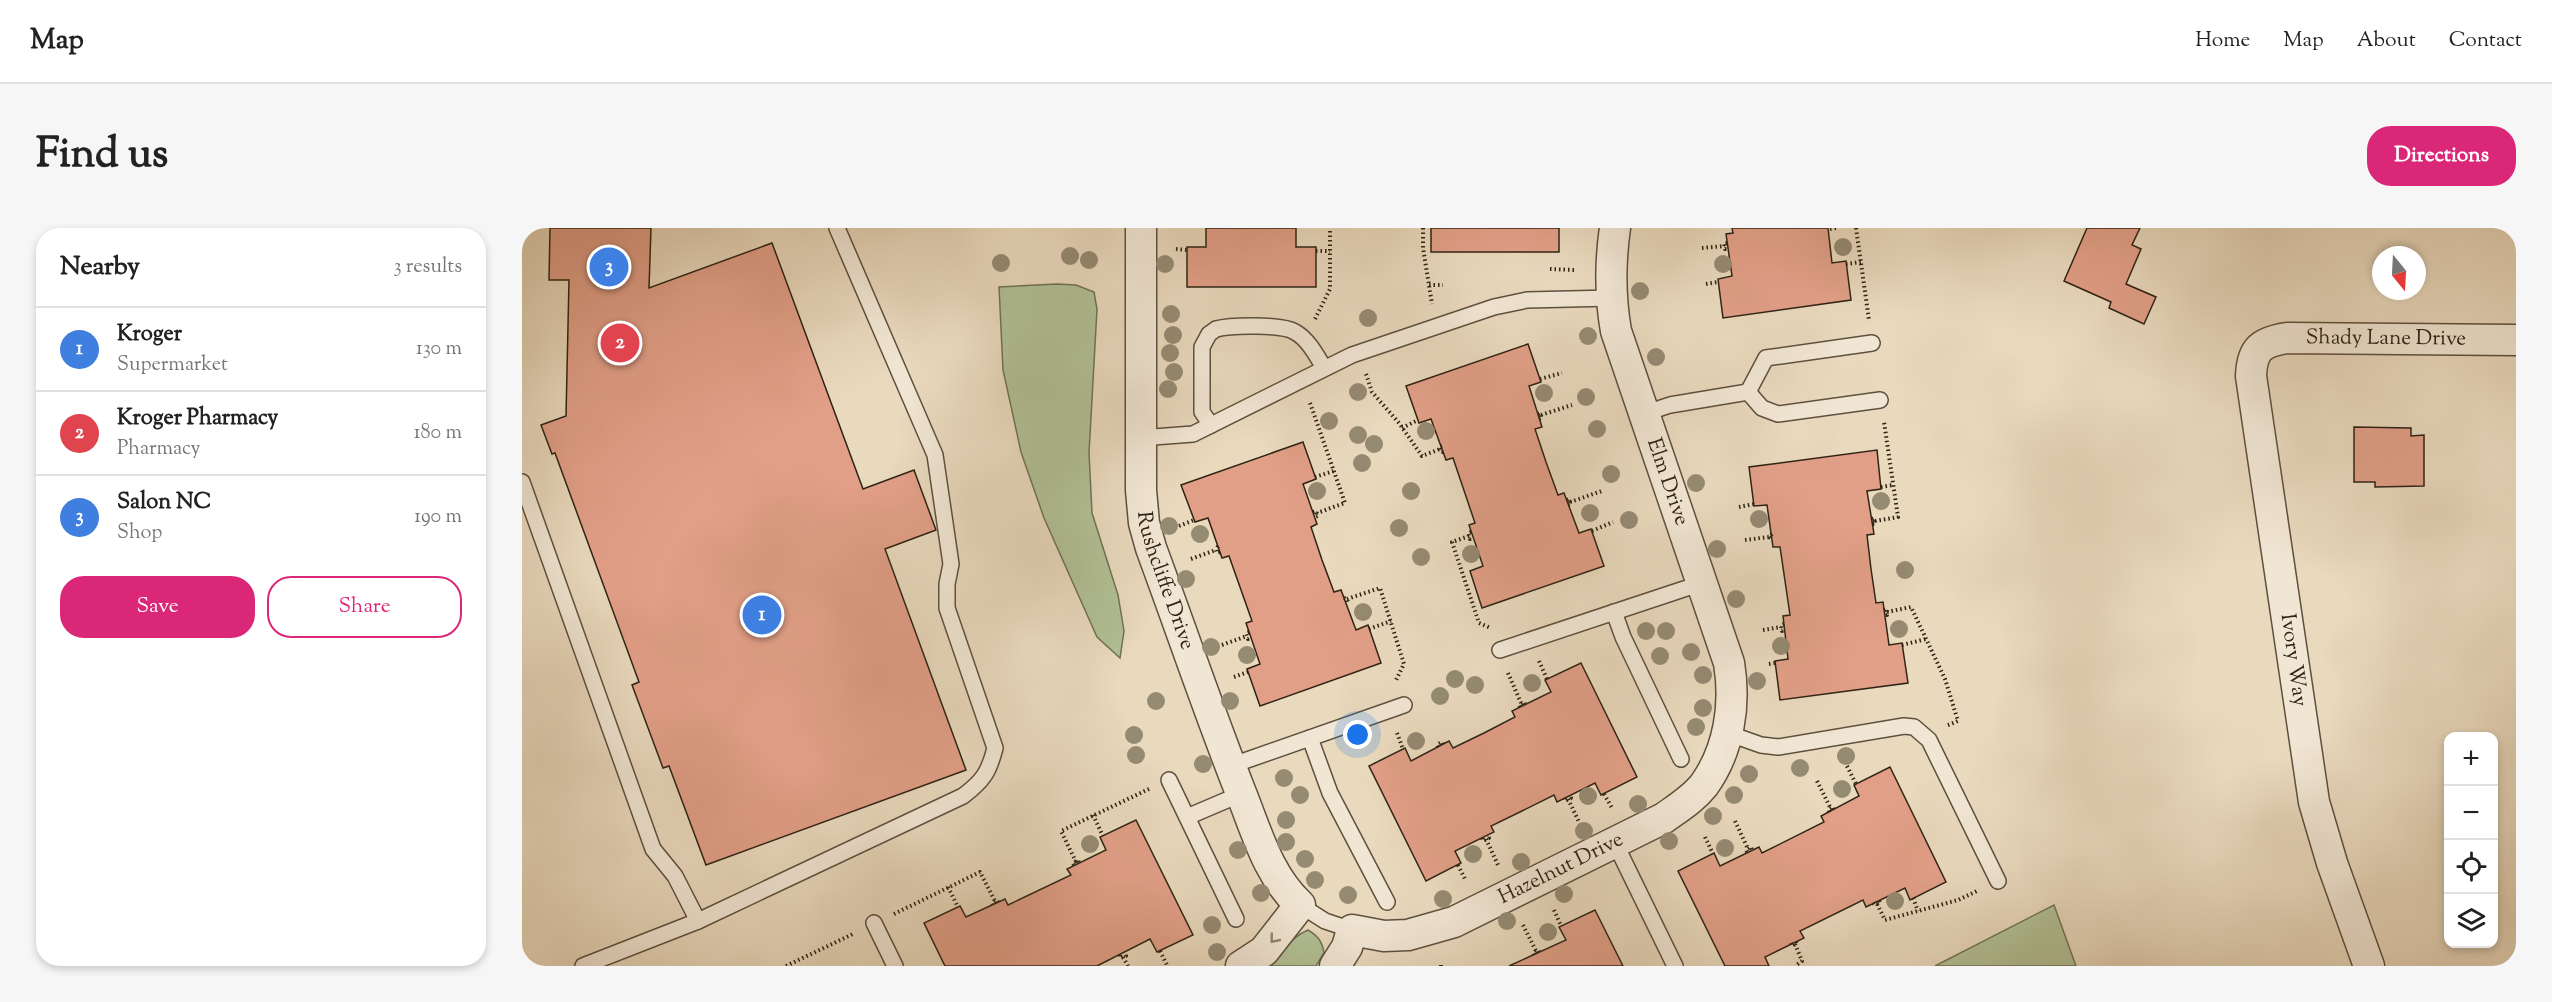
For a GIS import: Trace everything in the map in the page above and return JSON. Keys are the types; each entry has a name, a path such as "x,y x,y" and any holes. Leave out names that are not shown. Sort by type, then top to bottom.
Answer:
{"street":[{"name":"Rushcliffe Drive","path":"1141,228 1140,438 1143,512 1151,548 1230,766 1270,865 1286,892 1300,905"},
{"name":"Elm Drive","path":"1615,228 1612,251 1612,298 1619,341 1729,663 1731,714 1727,733"},
{"name":"Shady Lane Drive","path":"2259,348 2271,340 2287,338 2516,340"},
{"name":"Ivory Way","path":"2259,348 2252,360 2251,376 2314,802 2332,863 2369,966"},
{"name":"Hazelnut Drive","path":"1352,930 1384,936 1429,931 1455,922 1664,818 1687,802 1703,786 1715,766 1727,733"},
{"path":"1240,966 1264,951 1300,905"},
{"path":"1335,966 1347,947 1352,930"}],"lane":[{"path":"583,966 698,921 963,796 980,783 991,765 995,748 946,608 951,564 935,455 837,228"},
{"path":"1140,438 1182,436 1211,425 1352,355 1512,302 1612,298"},
{"path":"1211,425 1202,412 1202,347 1209,334 1216,329 1224,327 1281,328 1295,331 1312,348 1324,368"},
{"path":"1748,392 1766,358 1872,343"},
{"path":"1643,414 1670,405 1748,392"},
{"path":"1748,392 1762,408 1778,414 1882,406"},
{"path":"522,482 653,849 675,876 698,921"},
{"path":"1500,650 1702,583"},
{"path":"1614,612 1623,637 1681,759"},
{"path":"1230,766 1404,705"},
{"path":"1727,733 1761,745 1778,747 1904,726 1914,727 1929,740 1998,881"},
{"path":"1310,738 1330,793 1386,902"},
{"path":"1162,783 1187,817 1236,919"},
{"path":"1187,817 1241,794"},
{"path":"1615,843 1675,966"},
{"path":"1300,905 1325,921 1352,930"},
{"path":"867,927 895,966"}],"path":[{"path":"1315,319 1330,289 1330,228"},
{"path":"1423,228 1423,248 1433,313"},
{"path":"1829,230 1836,228"},
{"path":"1856,228 1870,327"},
{"path":"1702,248 1726,246"},
{"path":"1176,249 1187,250"},
{"path":"1316,251 1330,251"},
{"path":"1846,264 1861,262"},
{"path":"1550,269 1574,270"},
{"path":"1706,284 1718,282"},
{"path":"1428,285 1443,285"},
{"path":"1363,366 1372,392 1422,456 1442,449"},
{"path":"1540,379 1562,373"},
{"path":"1310,403 1346,503 1315,514"},
{"path":"1539,416 1572,405"},
{"path":"1873,521 1898,517 1882,406"},
{"path":"1402,428 1418,420"},
{"path":"1315,477 1334,471"},
{"path":"1881,487 1893,485"},
{"path":"1568,502 1602,491"},
{"path":"1739,507 1754,504"},
{"path":"1179,526 1194,520"},
{"path":"1592,531 1613,522"},
{"path":"1471,536 1452,542 1479,623 1497,631"},
{"path":"1745,540 1771,537"},
{"path":"1191,559 1218,549"},
{"path":"1463,575 1470,573"},
{"path":"1345,600 1380,588 1404,664 1391,688"},
{"path":"1885,612 1911,607 1945,679 1958,721 1940,728"},
{"path":"1369,629 1391,621"},
{"path":"1763,630 1783,627"},
{"path":"1222,645 1249,635"},
{"path":"1902,645 1926,639"},
{"path":"1537,656 1547,679"},
{"path":"1769,664 1775,663"},
{"path":"1505,666 1522,705"},
{"path":"1234,677 1248,672"},
{"path":"1394,727 1403,749"},
{"path":"1438,747 1437,745 1442,742 1443,744"},
{"path":"1847,766 1856,784"},
{"path":"1817,781 1831,810"},
{"path":"1076,863 1062,831 1162,783"},
{"path":"1604,794 1612,808"},
{"path":"1567,798 1580,824"},
{"path":"1093,816 1103,836"},
{"path":"1735,821 1749,850"},
{"path":"1705,837 1713,854"},
{"path":"1485,838 1498,865"},
{"path":"1458,865 1466,880"},
{"path":"890,915 980,872 995,903"},
{"path":"948,887 958,907"},
{"path":"1876,902 1885,920 1958,900 1984,888"},
{"path":"1913,898 1918,910"},
{"path":"1554,910 1562,926"},
{"path":"1523,925 1536,953"},
{"path":"786,966 867,927"},
{"path":"1794,943 1802,961 1795,966"},
{"path":"1160,951 1167,965"},
{"path":"1123,955 1128,966"},
{"path":"799,960 802,966"}],"green space":[{"path":"1076,285 1094,292 1097,309 1089,453 1092,513 1118,595 1124,631 1120,658 1097,637 1044,518 1021,452 1003,370 999,287"},
{"path":"2054,905 2076,966 1935,966"},
{"path":"1308,930 1319,939 1324,953 1316,966 1266,966 1296,937"}],"building":[{"path":"550,228 651,228 649,288 772,243 863,489 914,470 936,530 885,549 966,770 706,865 669,766 663,768 632,685 639,682 555,453 552,454 541,425 566,416 569,280 549,280"},
{"path":"1206,228 1296,228 1296,247 1316,247 1316,287 1187,287 1187,247 1206,247"},
{"path":"1431,228 1559,228 1559,252 1431,252"},
{"path":"1732,228 1828,228 1832,263 1846,261 1851,300 1723,318 1718,279 1732,276 1726,234 1733,233"},
{"path":"2087,228 2140,228 2132,245 2141,249 2126,284 2156,297 2144,324 2109,308 2111,302 2064,281"},
{"path":"1528,344 1541,382 1529,386 1542,427 1535,429 1546,462 1558,495 1564,493 1579,533 1591,529 1604,566 1482,608 1470,571 1483,566 1469,525 1475,523 1453,458 1446,460 1431,419 1419,423 1406,386"},
{"path":"2354,427 2411,428 2411,436 2424,435 2424,486 2375,487 2375,482 2354,482"},
{"path":"1303,442 1316,479 1303,484 1317,524 1311,527 1322,560 1334,592 1341,590 1356,630 1368,625 1381,663 1260,706 1247,669 1260,664 1246,623 1252,621 1229,556 1222,558 1208,518 1195,522 1181,485"},
{"path":"1877,450 1881,489 1867,491 1874,534 1867,535 1871,569 1876,603 1883,602 1889,645 1902,643 1908,683 1780,700 1775,661 1788,659 1783,616 1790,615 1780,547 1773,547 1767,505 1754,506 1749,467"},
{"path":"1581,663 1637,777 1601,795 1595,783 1557,802 1554,795 1491,826 1494,832 1455,851 1461,863 1426,881 1369,766 1405,748 1411,761 1449,741 1453,748 1484,733 1515,717 1512,711 1551,692 1545,680"},
{"path":"1890,767 1946,882 1910,900 1905,888 1866,907 1863,900 1800,931 1804,938 1765,957 1769,966 1725,966 1678,871 1714,853 1720,866 1759,847 1762,853 1824,822 1821,816 1859,796 1854,785"},
{"path":"1136,820 1193,935 1157,952 1150,939 1097,966 945,966 924,923 960,906 966,917 1005,899 1008,905 1071,875 1067,869 1106,850 1100,837"},
{"path":"1595,910 1623,966 1509,966 1566,940 1559,927"}],"place":[{"name":"Salon NC","path":"609,267"},
{"name":"Kroger Pharmacy","path":"620,343"},
{"name":"Kroger","path":"762,615"}]}
